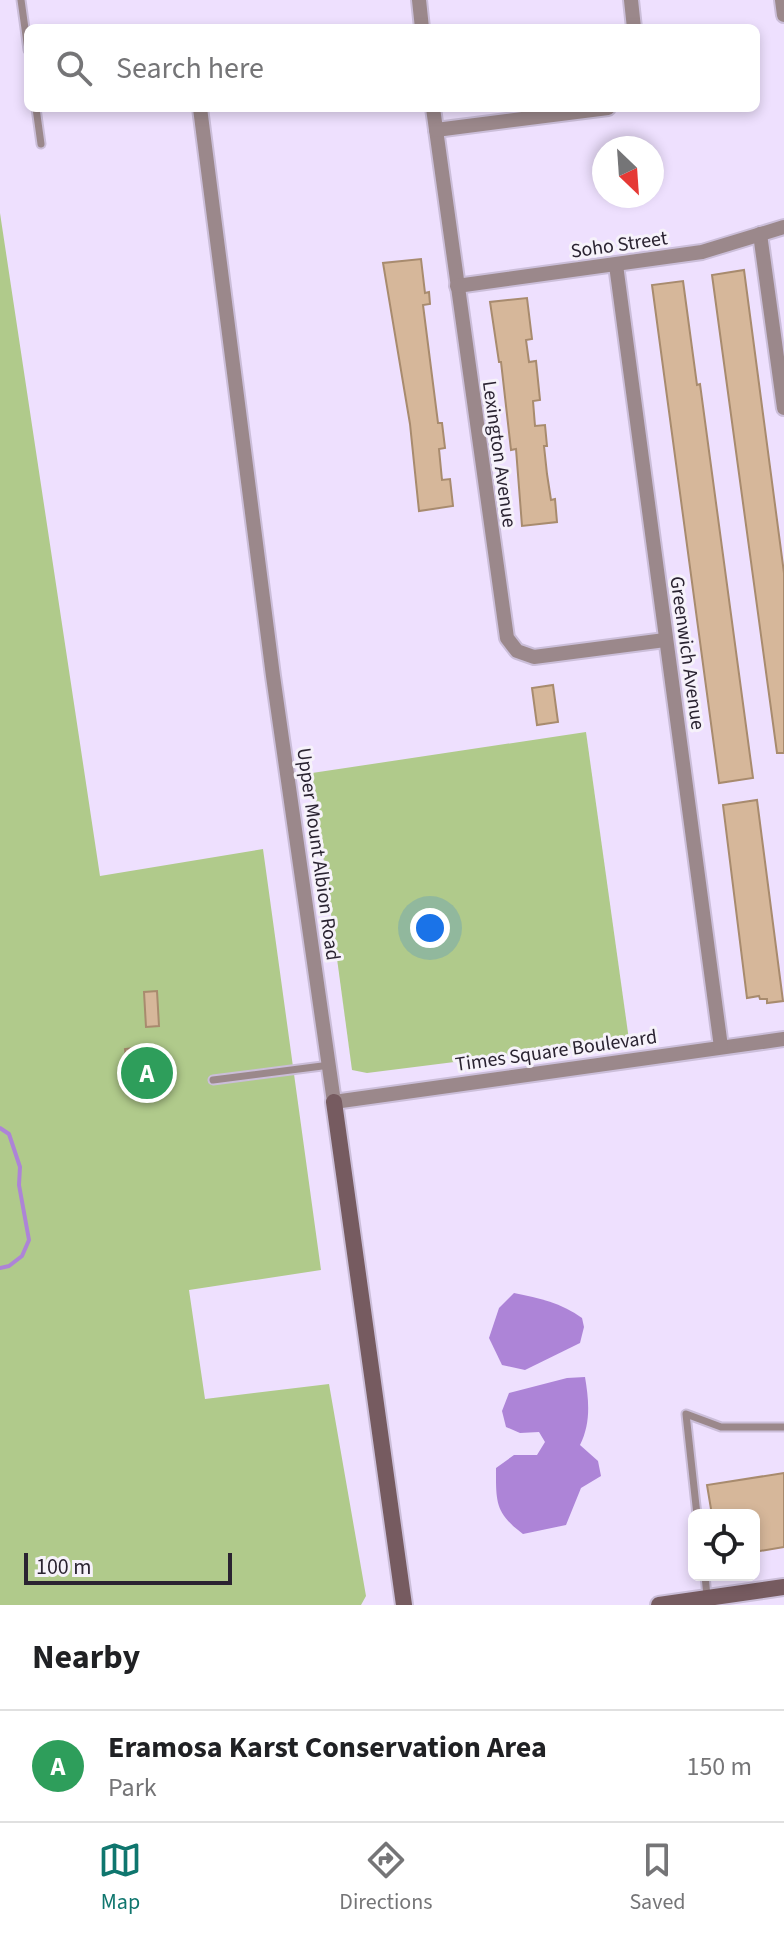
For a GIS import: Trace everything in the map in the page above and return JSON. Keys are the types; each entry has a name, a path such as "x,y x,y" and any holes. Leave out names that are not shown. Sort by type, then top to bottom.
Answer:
{"street":[{"path":"419,0 422,24"},
{"path":"631,0 634,24"},
{"path":"782,0 784,12"},
{"name":"Upper Mount Albion Road","path":"201,112 273,676 404,1605"},
{"name":"Lexington Avenue","path":"434,112 504,624 511,646 524,656 534,657 665,640"},
{"path":"436,130 577,112"},
{"name":"Soho Street","path":"457,286 702,252 784,227"},
{"path":"760,234 784,408"},
{"name":"Greenwich Avenue","path":"616,265 721,1047"},
{"name":"Times Square Boulevard","path":"334,1102 784,1039"},
{"path":"659,1605 784,1587"}],"lane":[{"path":"21,0 24,24"},
{"path":"37,112 41,144"},
{"path":"213,1080 330,1065"},
{"path":"696,1509 686,1414 721,1427 784,1427"},
{"path":"706,1581 707,1598"}],"green space":[{"path":"0,213 100,876 263,849 321,1270 189,1290 205,1399 329,1384 366,1596 361,1605 0,1605"},
{"path":"586,732 629,1040 367,1073 352,1070 312,773"}],"shaded area":[{"path":"514,1293 550,1302 582,1318 584,1327 580,1343 525,1370 502,1365 489,1338 499,1308"},
{"path":"585,1377 588,1412 580,1445 598,1461 601,1476 581,1488 566,1525 523,1534 507,1520 499,1506 496,1468 514,1455 537,1455 545,1442 539,1432 520,1433 506,1427 502,1411 509,1393 567,1378"}],"building":[{"path":"421,259 425,293 429,292 430,304 423,305 438,423 442,423 445,448 439,449 442,480 450,479 453,506 419,511 410,424 383,263"},
{"path":"744,270 784,573 784,753 777,753 712,275"},
{"path":"683,281 697,385 700,384 753,778 719,783 652,285"},
{"path":"527,298 532,339 526,340 529,362 536,361 540,400 533,401 535,426 545,425 547,474 551,500 555,499 557,522 522,526 516,449 511,450 501,362 490,302"},
{"path":"553,685 558,722 537,725 532,688"},
{"path":"757,800 783,1001 767,1003 767,999 760,999 759,996 747,998 723,805"},
{"path":"157,991 159,1026 146,1027 144,992"},
{"path":"155,1045 157,1061 127,1065 125,1049"},
{"path":"784,1473 784,1547 760,1551 760,1509 711,1509 707,1485"}],"waterway":[{"path":"0,1128 9,1134 20,1167 19,1185 29,1240 22,1256 9,1266 0,1268"}],"place":[{"name":"Eramosa Karst Conservation Area","path":"147,1073"}]}
